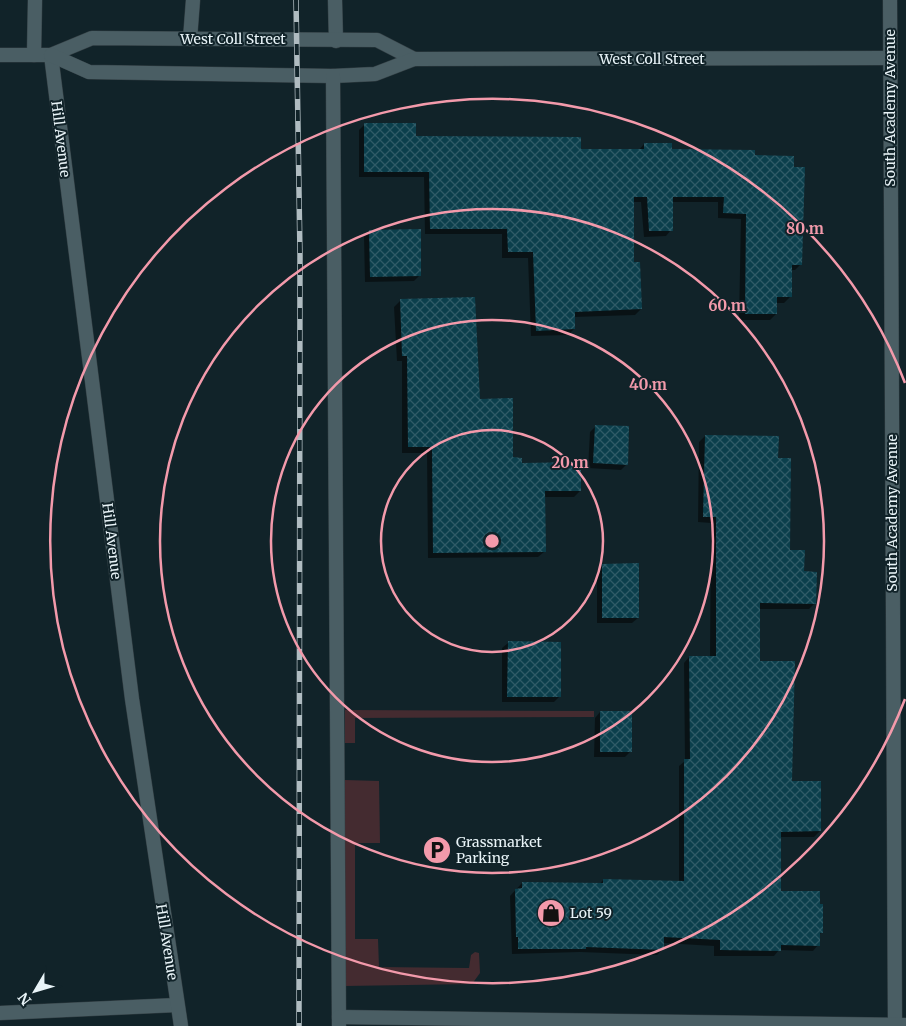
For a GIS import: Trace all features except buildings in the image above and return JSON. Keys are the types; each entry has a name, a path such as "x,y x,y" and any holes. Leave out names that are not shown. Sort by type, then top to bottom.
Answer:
{"street":[{"path":"34,55 35,0"},
{"path":"190,39 193,0"},
{"path":"335,0 336,41"},
{"name":"South Academy Avenue","path":"890,0 898,1025"},
{"name":"West Coll Street","path":"0,55 50,55 92,38 377,40 414,59"},
{"name":"West Coll Street","path":"50,55 89,72 333,76 375,74 414,59 890,58"},
{"name":"Hill Avenue","path":"50,55 132,699 181,1026"},
{"path":"333,76 339,1022 898,1025"},
{"path":"0,1013 177,1005"}],"shaded area":[{"path":"345,710 594,711 594,717 355,718 355,743 345,743"},
{"path":"345,780 379,781 380,843 355,843 355,939 378,939 379,967 469,968 471,955 475,952 479,953 480,973 472,984 345,986"}],"railway":[{"path":"296,0 300,255 299,1026"}],"place":[{"name":"Grassmarket Parking","path":"437,850"},
{"name":"Lot 59","path":"551,913"}]}
